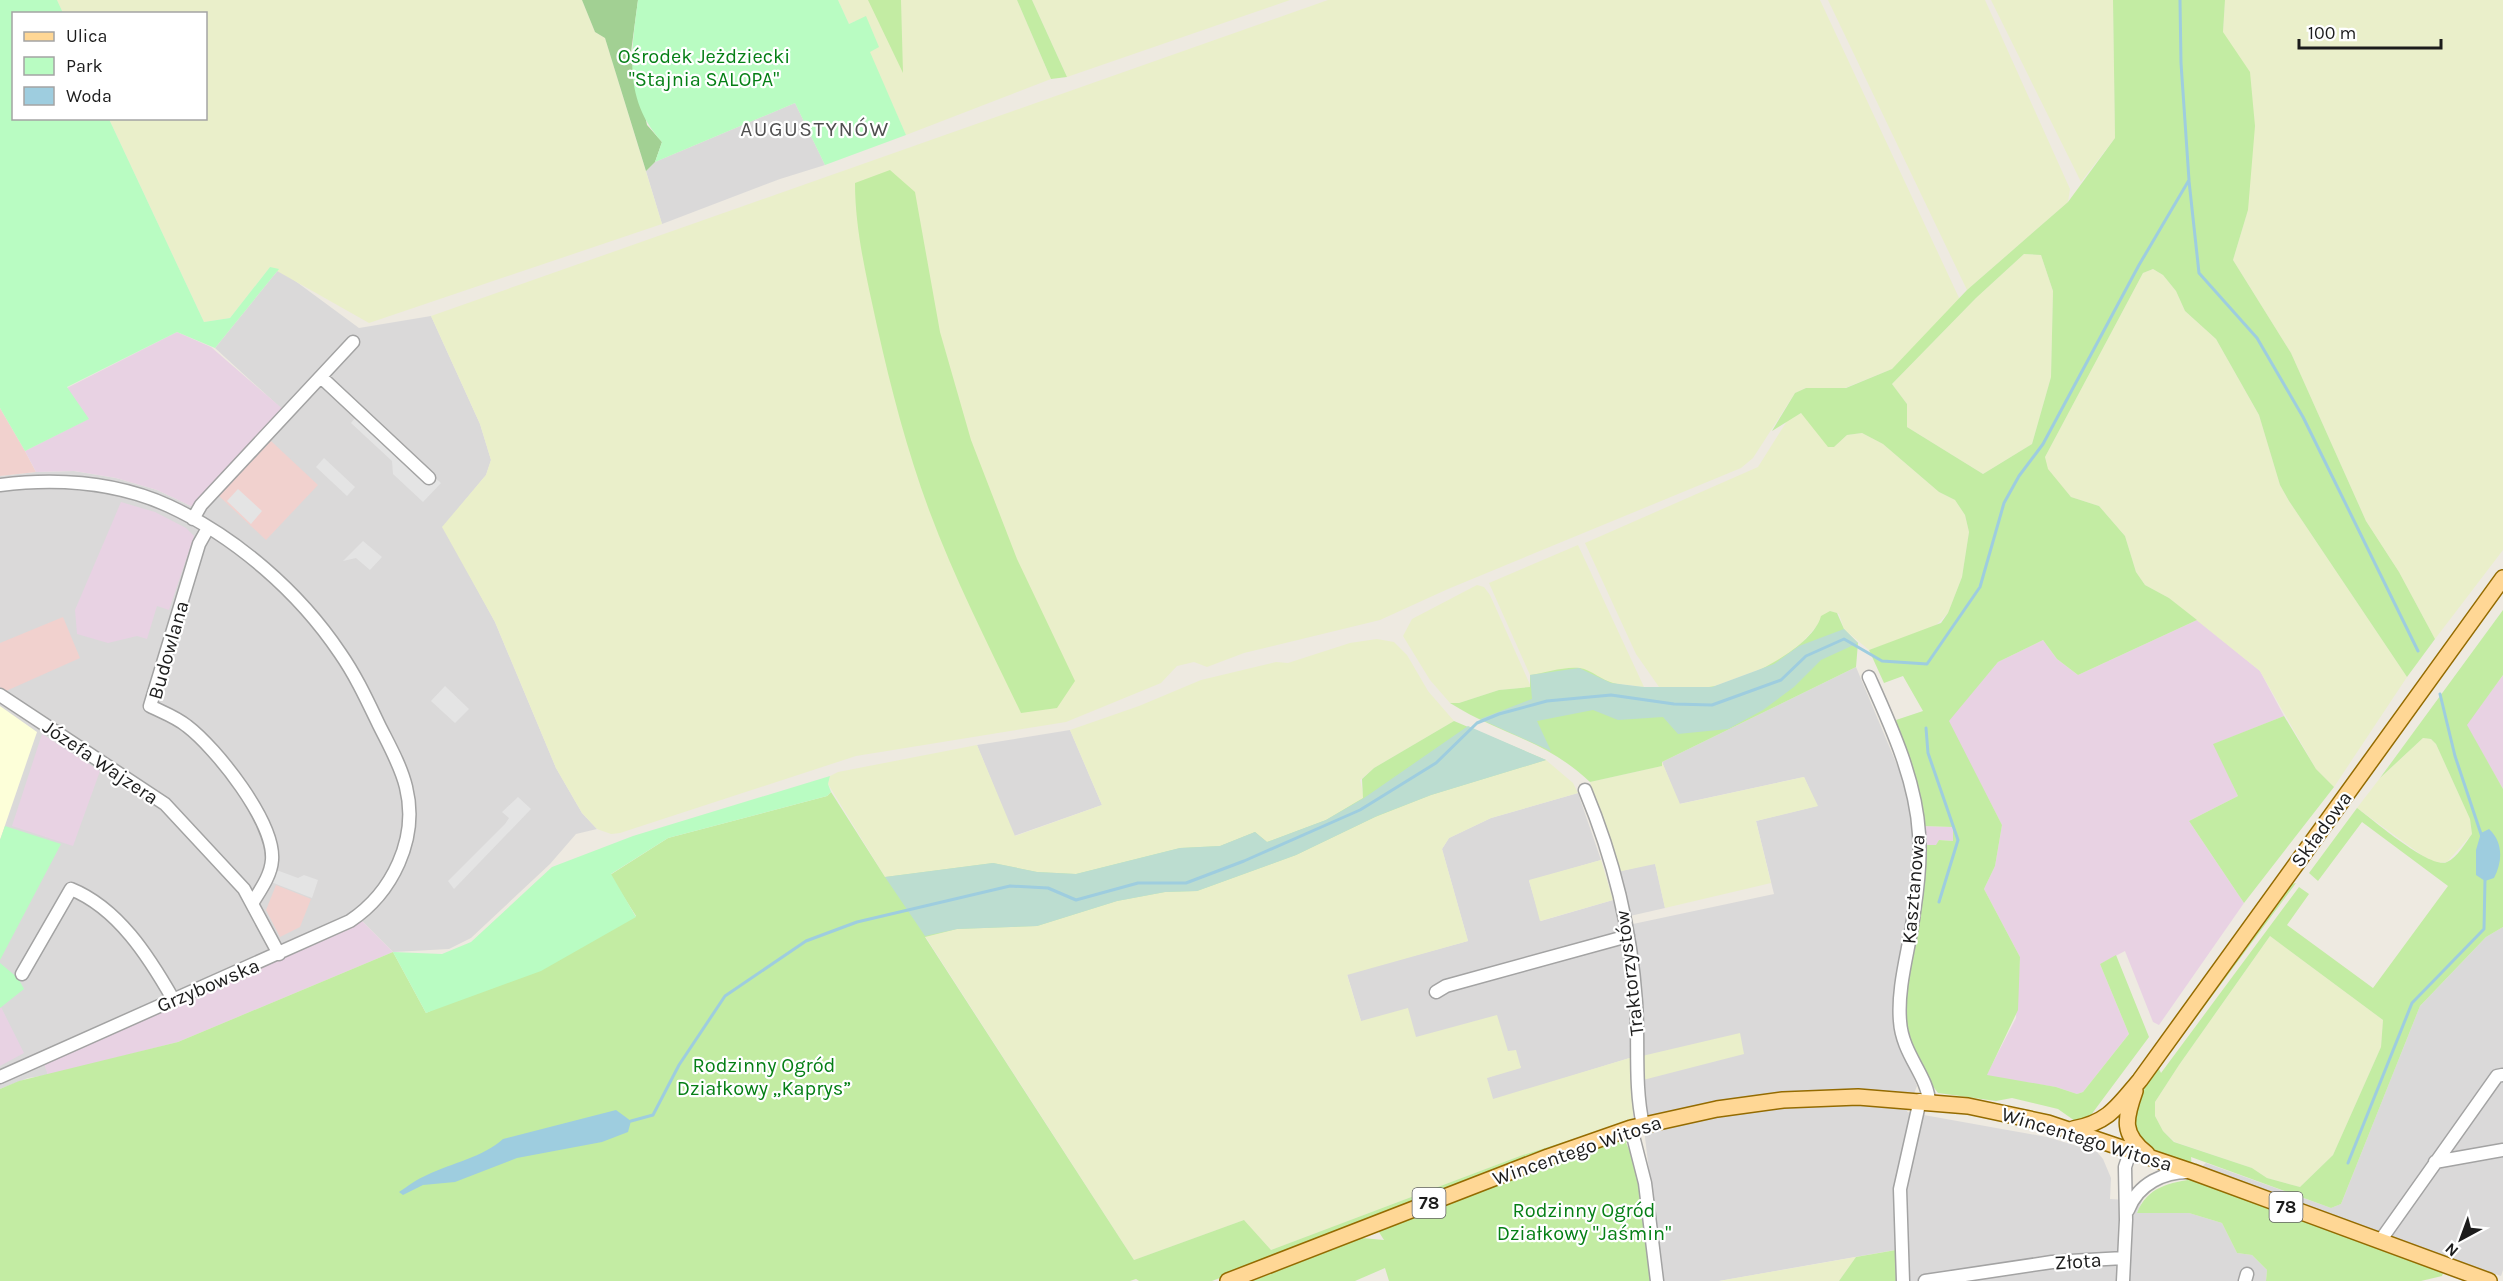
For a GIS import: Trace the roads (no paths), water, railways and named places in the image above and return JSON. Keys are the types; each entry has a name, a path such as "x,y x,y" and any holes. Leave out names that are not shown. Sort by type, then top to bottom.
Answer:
{"main road":[{"name":"Składowa","path":"2107,1142 2109,1128 2139,1080 2503,578"},
{"name":"Wincentego Witosa","path":"1228,1281 1548,1157 1637,1127 1717,1109 1783,1100 1858,1097 1925,1101 1991,1110 2070,1130 2193,1172 2489,1281"},
{"name":"Składowa","path":"2070,1130 2101,1122 2124,1107"},
{"path":"2124,1107 2130,1136 2138,1147 2155,1159"}],"street":[{"path":"193,519 201,505 353,342"},
{"path":"321,377 429,478"},
{"path":"0,485 38,481 100,485 134,493 208,528"},
{"name":"Budowlana","path":"208,528 199,544 150,706 189,727 239,781 269,840 273,859 253,902"},
{"name":"Grzybowska","path":"0,1077 338,928 360,914 378,896 397,869 408,827 407,790 392,751 355,676 327,635 288,592 252,560 208,528"},
{"name":"Kasztanowa","path":"1869,677 1896,742 1917,816 1920,841 1916,897 1900,1017 1905,1048 1925,1087 1925,1101"},
{"name":"Józefa Wajzera","path":"0,695 156,797 210,849 253,902 279,954"},
{"name":"Traktorzystów","path":"1585,790 1607,853 1628,936 1637,1005 1637,1127 1657,1281"},
{"path":"22,974 71,889 117,921 147,956 173,999"},
{"path":"1436,992 1446,986 1628,936"},
{"path":"2380,1241 2497,1076 2502,1075"},
{"path":"1902,1281 1900,1190 1925,1101"},
{"path":"2107,1142 2118,1156 2125,1175"},
{"path":"2435,1162 2503,1150"},
{"path":"2123,1281 2126,1220 2125,1175 2128,1157 2138,1153"},
{"path":"2126,1220 2135,1196 2151,1182 2158,1171 2155,1159"},
{"path":"2151,1182 2179,1173 2193,1172"},
{"name":"Złota","path":"1925,1281 2052,1262 2124,1258"}],"water":[{"path":"2489,829 2497,840 2500,858 2494,878 2485,881 2476,875 2476,850 2481,833"},
{"path":"616,1110 631,1121 628,1132 602,1142 517,1158 455,1182 423,1185 403,1195 399,1192 423,1177 486,1151 503,1139"}],"waterway":[{"path":"631,1121 653,1115 679,1065 725,996 806,941 857,922 1010,886 1048,888 1076,900 1138,883 1186,883 1244,861 1360,810 1436,763 1477,723 1499,714 1547,701 1611,695 1674,704 1712,705 1781,680 1806,656 1844,639 1882,661 1927,664 1980,587 2004,503 2019,476 2043,444 2139,265 2189,180 2181,63 2180,0"},
{"path":"2189,181 2199,273 2257,338 2303,417 2418,651"},
{"path":"2440,694 2455,756 2482,837"},
{"path":"1926,728 1928,753 1958,840 1939,902"},
{"path":"2348,1163 2412,1003 2484,929 2485,879"}],"district":[{"name":"AUGUSTYNÓW","path":"815,129"}],"park label":[{"name":"Ośrodek Jeżdziecki \"Stajnia SALOPA\"","path":"704,68"},
{"name":"Rodzinny Ogród Działkowy „Kaprys”","path":"764,1076"},
{"name":"Rodzinny Ogród Działkowy \"Jaśmin\"","path":"1584,1222"}]}
